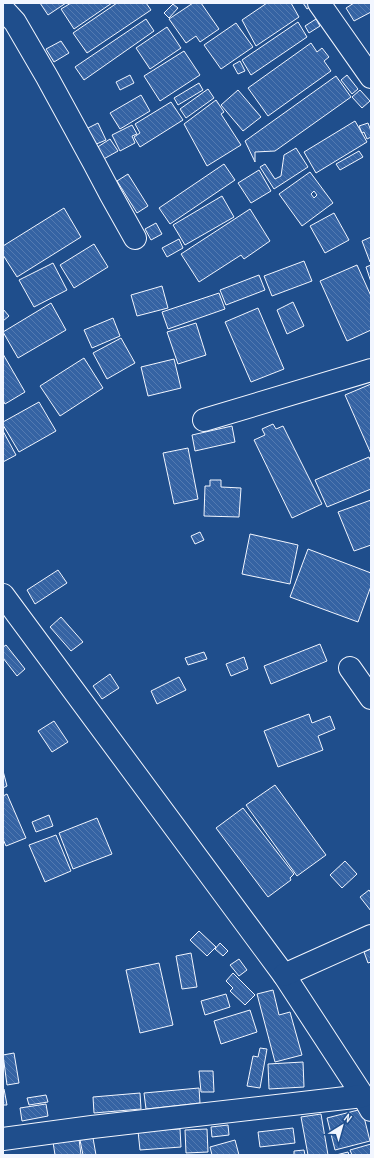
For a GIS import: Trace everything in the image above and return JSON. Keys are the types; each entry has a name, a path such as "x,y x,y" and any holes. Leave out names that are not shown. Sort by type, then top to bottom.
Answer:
{"street":[{"path":"319,3 371,77"},
{"path":"3,9 15,22 47,77 136,238"},
{"path":"204,420 371,370"},
{"path":"3,595 284,975 367,1103 92,1127 3,1139"},
{"path":"350,668 371,698"},
{"path":"284,975 371,936"}],"building":[{"path":"40,3 66,3 48,15"},
{"path":"71,3 112,3 74,29 61,9"},
{"path":"117,3 146,3 151,10 87,53 73,33"},
{"path":"193,3 201,3 219,29 200,42 196,36 186,43 169,19"},
{"path":"267,3 291,3 299,17 256,46 242,20"},
{"path":"303,3 314,3 315,4 307,9"},
{"path":"354,3 371,3 371,12 354,21 346,8"},
{"path":"173,4 178,8 169,18 164,13"},
{"path":"146,19 154,31 84,80 75,67"},
{"path":"316,19 320,26 309,33 305,26"},
{"path":"298,22 307,37 251,75 242,60"},
{"path":"236,23 253,47 221,69 204,45"},
{"path":"167,27 181,48 150,69 136,48"},
{"path":"61,41 69,53 54,62 46,49"},
{"path":"311,43 317,52 322,48 329,57 324,61 331,71 268,116 248,88"},
{"path":"184,51 200,75 160,101 144,76"},
{"path":"240,61 245,71 238,74 233,65"},
{"path":"130,75 134,83 120,90 116,82"},
{"path":"347,75 358,89 352,94 341,80"},
{"path":"336,76 351,97 275,151 255,152 255,162 245,141"},
{"path":"199,83 203,90 178,105 174,98"},
{"path":"208,89 214,98 186,118 180,109"},
{"path":"238,90 261,117 243,131 221,105"},
{"path":"360,90 370,101 362,108 352,97"},
{"path":"141,95 150,111 120,129 110,113"},
{"path":"216,100 224,112 221,114 241,145 207,166 184,124"},
{"path":"171,102 183,120 140,147 134,137 140,133 135,124"},
{"path":"355,121 367,142 316,173 304,152"},
{"path":"98,123 106,140 94,145 86,129"},
{"path":"368,123 371,131 371,137 367,139 359,126"},
{"path":"132,125 137,134 132,136 135,143 120,151 112,135"},
{"path":"110,139 118,151 100,161 93,150"},
{"path":"296,148 308,167 274,189 260,167 265,164 275,179 281,176 284,155"},
{"path":"359,151 363,157 340,170 336,164"},
{"path":"224,164 235,180 170,224 159,208"},
{"path":"259,170 271,191 251,203 238,183"},
{"path":"310,172 333,203 302,226 279,194","holes":["314,191 317,195 314,198 311,194"]},
{"path":"128,174 148,206 137,213 117,181"},
{"path":"222,196 234,217 185,245 173,225"},
{"path":"64,208 81,237 17,277 3,255 3,246"},
{"path":"250,209 270,241 244,259 241,255 199,282 181,254"},
{"path":"334,213 349,240 325,253 310,226"},
{"path":"156,223 162,234 151,240 145,229"},
{"path":"371,237 371,262 370,262 362,241"},
{"path":"179,239 183,248 167,257 162,248"},
{"path":"94,244 108,267 74,288 60,265"},
{"path":"304,261 312,281 272,296 264,276"},
{"path":"53,263 67,290 34,307 19,280"},
{"path":"357,265 371,296 371,330 347,341 320,281"},
{"path":"371,265 371,282 366,267"},
{"path":"259,275 265,290 226,305 220,290"},
{"path":"162,286 168,308 137,316 131,295"},
{"path":"219,293 225,309 168,329 162,312"},
{"path":"293,302 304,326 287,334 277,310"},
{"path":"51,303 66,330 18,358 3,332"},
{"path":"258,308 284,369 251,382 225,322"},
{"path":"3,309 9,316 3,321"},
{"path":"113,318 120,336 92,348 84,330"},
{"path":"196,323 206,355 178,364 167,332"},
{"path":"121,338 135,363 107,379 93,353"},
{"path":"3,354 25,392 5,404 3,400"},
{"path":"84,358 103,388 60,416 40,386"},
{"path":"174,359 181,388 148,396 141,367"},
{"path":"371,384 371,454 345,395"},
{"path":"39,402 56,431 19,452 3,425 3,422"},
{"path":"273,424 276,429 283,426 322,504 292,518 254,440 265,435 262,429"},
{"path":"232,426 235,442 195,451 192,435"},
{"path":"3,431 16,455 3,462"},
{"path":"188,448 198,499 174,504 163,453"},
{"path":"369,457 371,462 371,489 327,507 315,480"},
{"path":"210,480 221,480 221,487 241,488 239,517 204,516 205,486 210,486"},
{"path":"371,500 371,545 354,551 338,512"},
{"path":"200,532 204,540 195,544 191,536"},
{"path":"250,534 298,545 290,584 242,574"},
{"path":"308,549 371,573 371,586 358,622 290,597"},
{"path":"58,570 67,583 35,604 27,590"},
{"path":"61,617 83,642 71,651 50,627"},
{"path":"320,644 327,661 271,684 264,666"},
{"path":"6,645 25,669 17,676 3,658 3,647"},
{"path":"204,652 207,659 188,665 185,658"},
{"path":"244,657 248,669 231,676 226,664"},
{"path":"110,674 119,688 102,699 93,686"},
{"path":"179,677 186,690 157,704 151,691"},
{"path":"309,714 312,723 330,716 335,729 318,736 323,750 278,767 264,731"},
{"path":"54,721 68,742 52,752 38,731"},
{"path":"3,771 7,786 3,788"},
{"path":"275,785 326,855 297,876 246,805"},
{"path":"7,794 26,838 6,846 3,839 3,796"},
{"path":"243,808 294,874 290,878 291,880 268,897 216,828"},
{"path":"49,815 53,826 36,832 32,822"},
{"path":"97,818 112,854 73,869 59,833"},
{"path":"56,835 71,871 45,882 29,845"},
{"path":"345,861 357,874 342,888 330,875"},
{"path":"369,890 371,893 371,911 360,897"},
{"path":"199,931 216,947 207,956 190,940"},
{"path":"220,943 228,951 223,956 215,949"},
{"path":"371,949 371,962 368,963 364,952"},
{"path":"191,953 197,987 182,989 176,956"},
{"path":"239,959 247,970 239,976 230,965"},
{"path":"159,963 173,1025 140,1033 126,970"},
{"path":"233,973 255,995 245,1005 230,991 233,988 226,981"},
{"path":"273,990 279,1015 290,1012 302,1055 275,1062 257,994"},
{"path":"226,994 230,1007 205,1015 201,1001"},
{"path":"250,1010 257,1032 221,1044 214,1021"},
{"path":"260,1048 267,1049 260,1088 247,1086 253,1056 258,1057"},
{"path":"14,1053 19,1083 7,1085 3,1055"},
{"path":"303,1062 304,1087 269,1089 268,1064"},
{"path":"199,1071 213,1071 214,1092 201,1092"},
{"path":"199,1088 200,1103 146,1109 144,1093"},
{"path":"4,1089 7,1105 3,1105"},
{"path":"140,1093 141,1109 94,1113 93,1097"},
{"path":"46,1095 48,1102 29,1105 27,1098"},
{"path":"46,1104 48,1116 22,1121 20,1108"},
{"path":"362,1109 370,1141 335,1150 327,1118"},
{"path":"321,1114 328,1155 308,1155 301,1117"},
{"path":"228,1125 229,1135 212,1137 211,1127"},
{"path":"293,1128 295,1143 260,1147 258,1132"},
{"path":"180,1129 181,1147 140,1150 138,1131"},
{"path":"207,1129 208,1152 186,1153 185,1130"},
{"path":"93,1138 96,1155 83,1155 80,1140"},
{"path":"79,1139 81,1155 55,1155 53,1142"},
{"path":"235,1140 239,1155 212,1155 210,1147"},
{"path":"371,1144 371,1155 352,1155 350,1150"},
{"path":"304,1150 305,1155 294,1155 294,1151"},
{"path":"348,1152 349,1155 336,1155"}]}
